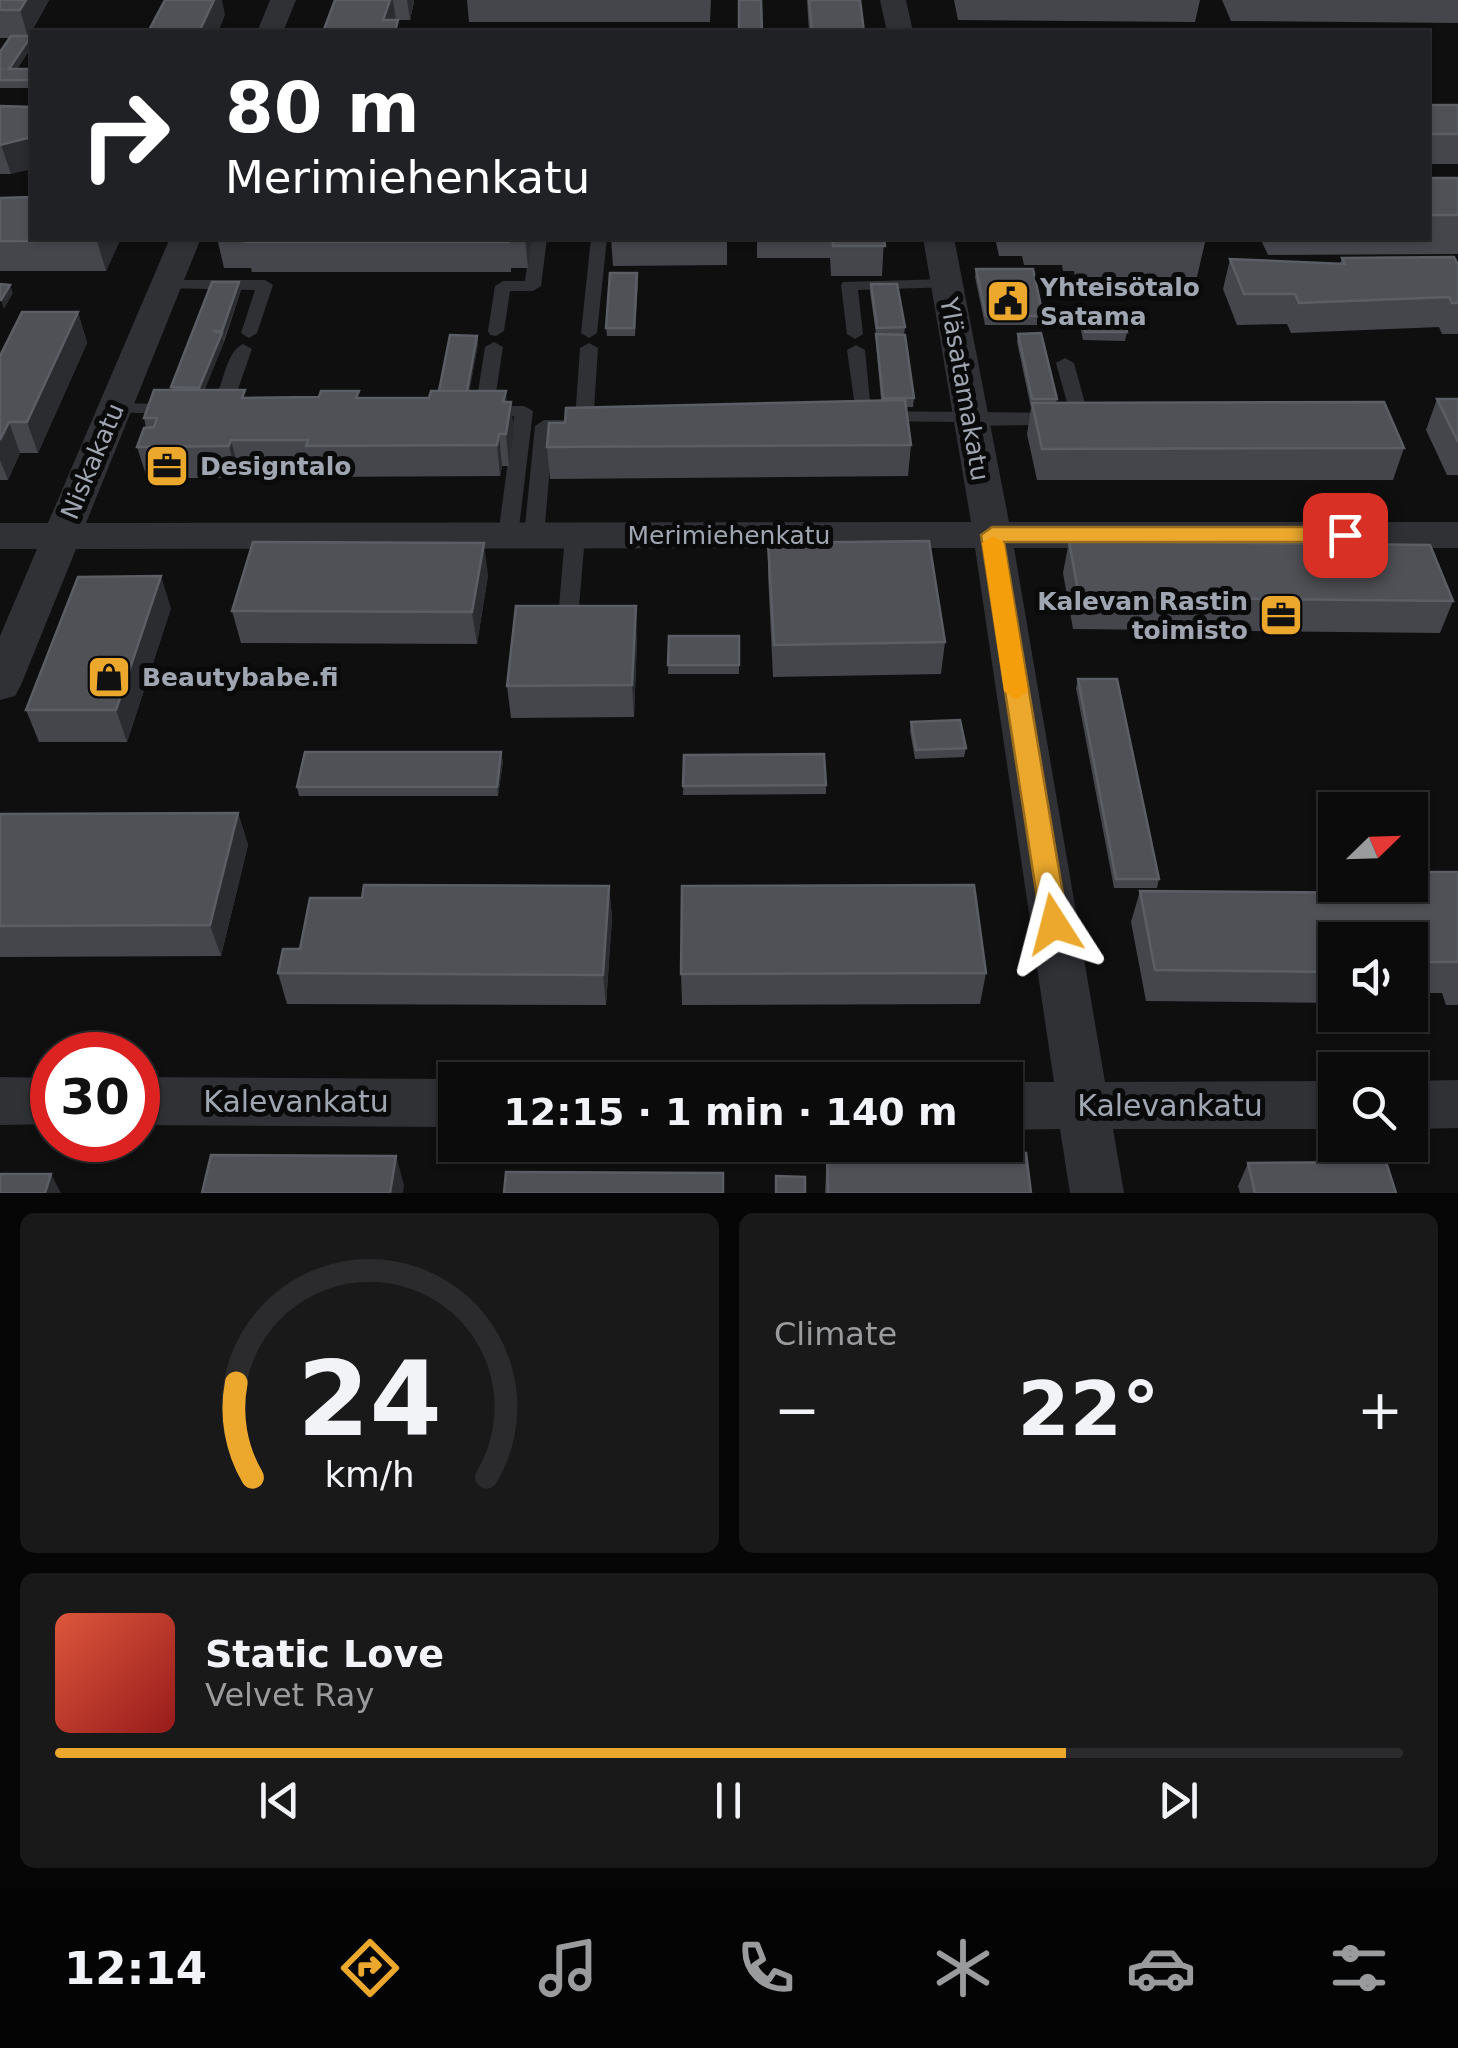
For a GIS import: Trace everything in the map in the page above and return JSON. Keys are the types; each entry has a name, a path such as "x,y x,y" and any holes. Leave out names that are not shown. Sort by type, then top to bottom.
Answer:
{"street":[{"path":"271,30 284,0"},
{"path":"893,0 900,30"},
{"name":"Niskakatu","path":"0,685 184,240"},
{"name":"Yläsatamakatu","path":"938,240 992,535 1097,1193"},
{"name":"Merimiehenkatu","path":"0,536 1458,535"},
{"path":"0,1101 30,1101"},
{"name":"Kalevankatu","path":"160,1102 438,1103"},
{"path":"1428,1105 1458,1104"},
{"name":"Kalevankatu","path":"1023,1106 1318,1105"}],"lane":[{"path":"521,536 524,411 484,411 503,286 532,286 539,240"},
{"path":"521,536 544,426 584,425 599,240"},
{"path":"166,284 265,285 222,409 202,409"},
{"path":"946,284 849,285 863,417 1080,418 1065,363"},
{"path":"114,408 182,409"},
{"path":"569,607 575,536"}],"building":[{"path":"0,0 26,0 20,10 0,10"},
{"path":"165,0 214,0 200,30 149,30"},
{"path":"335,0 390,0 383,20 398,20 396,30 324,30"},
{"path":"739,0 761,0 762,30 739,30"},
{"path":"809,0 860,0 864,30 812,30"},
{"path":"11,36 30,36 9,69 30,69 30,80 0,80 0,52"},
{"path":"1430,105 1458,105 1458,134 1430,134"},
{"path":"0,106 30,107 28,138 0,145"},
{"path":"1430,178 1458,178 1458,215 1430,215"},
{"path":"30,197 30,240 98,240 0,241 0,198"},
{"path":"246,240 508,240 508,242"},
{"path":"832,240 884,240 885,246 833,246"},
{"path":"1454,257 1458,265 1458,303 1452,303 1449,297 1299,303 1295,294 1244,294 1230,259 1345,264 1342,258"},
{"name":"Yhteisötalo Satama","path":"976,269 1033,269 1043,316 986,316"},
{"path":"610,273 637,273 634,328 606,328"},
{"path":"212,282 239,282 222,331 213,331 222,333 199,388 171,387"},
{"path":"0,284 10,285 1,300 0,300"},
{"path":"871,284 897,284 905,327 877,328"},
{"path":"22,312 78,312 27,422 9,422 0,440 0,356"},
{"path":"1081,314 1122,314 1127,332 1085,332"},
{"path":"1041,333 1057,399 1032,399 1018,334"},
{"path":"876,334 905,335 914,398 883,398"},
{"path":"450,335 477,336 467,391 439,391"},
{"path":"154,390 245,390 242,398 319,397 321,391 359,391 356,398 429,398 431,391 506,391 503,402 511,402 506,434 499,434 497,445 306,446 308,440 231,440 229,446 137,447 144,428 154,427 157,418 144,418"},
{"path":"1437,399 1458,399 1458,442"},
{"path":"905,400 911,445 547,447 549,423 565,423 566,408"},
{"path":"1384,402 1404,448 1042,449 1032,403"},
{"path":"929,541 945,642 774,645 768,543"},
{"path":"1069,541 1430,545 1453,601 1079,597"},
{"path":"253,542 484,543 472,612 232,611"},
{"path":"161,576 116,710 26,710 78,577"},
{"path":"516,606 636,606 632,685 507,686"},
{"path":"669,636 739,636 739,665 668,665"},
{"path":"1078,679 1117,679 1159,879 1116,879"},
{"path":"960,720 966,748 916,750 911,722"},
{"path":"305,752 501,752 497,787 297,787"},
{"path":"824,754 826,785 683,786 684,755"},
{"path":"238,813 210,925 0,926 0,814"},
{"path":"1428,872 1458,872 1458,962 1428,962 1428,922 1318,922 1318,972 1155,970 1140,891 1318,892 1318,902 1428,902"},
{"path":"364,885 609,886 603,975 278,973 283,949 300,949 310,898 362,898"},
{"path":"974,885 986,973 681,974 682,886"},
{"path":"1023,1153 1031,1193 828,1193 827,1162 1023,1162"},
{"path":"211,1155 396,1156 390,1193 202,1193"},
{"path":"1386,1162 1396,1193 1255,1193 1248,1163"},
{"path":"506,1172 723,1173 723,1193 504,1193"},
{"path":"0,1174 51,1174 45,1193 0,1193"},
{"path":"776,1176 805,1177 805,1193 776,1193"}],"slow traffic":[{"path":"993,543 1016,691"}],"place":[{"name":"Yhteisötalo Satama","path":"1008,301"},
{"name":"Designtalo","path":"167,466"},
{"name":"Kalevan Rastin toimisto","path":"1281,615"},
{"name":"Beautybabe.fi","path":"109,677"}],"route":[{"path":"1054,924 992,535 1345,535"}]}
